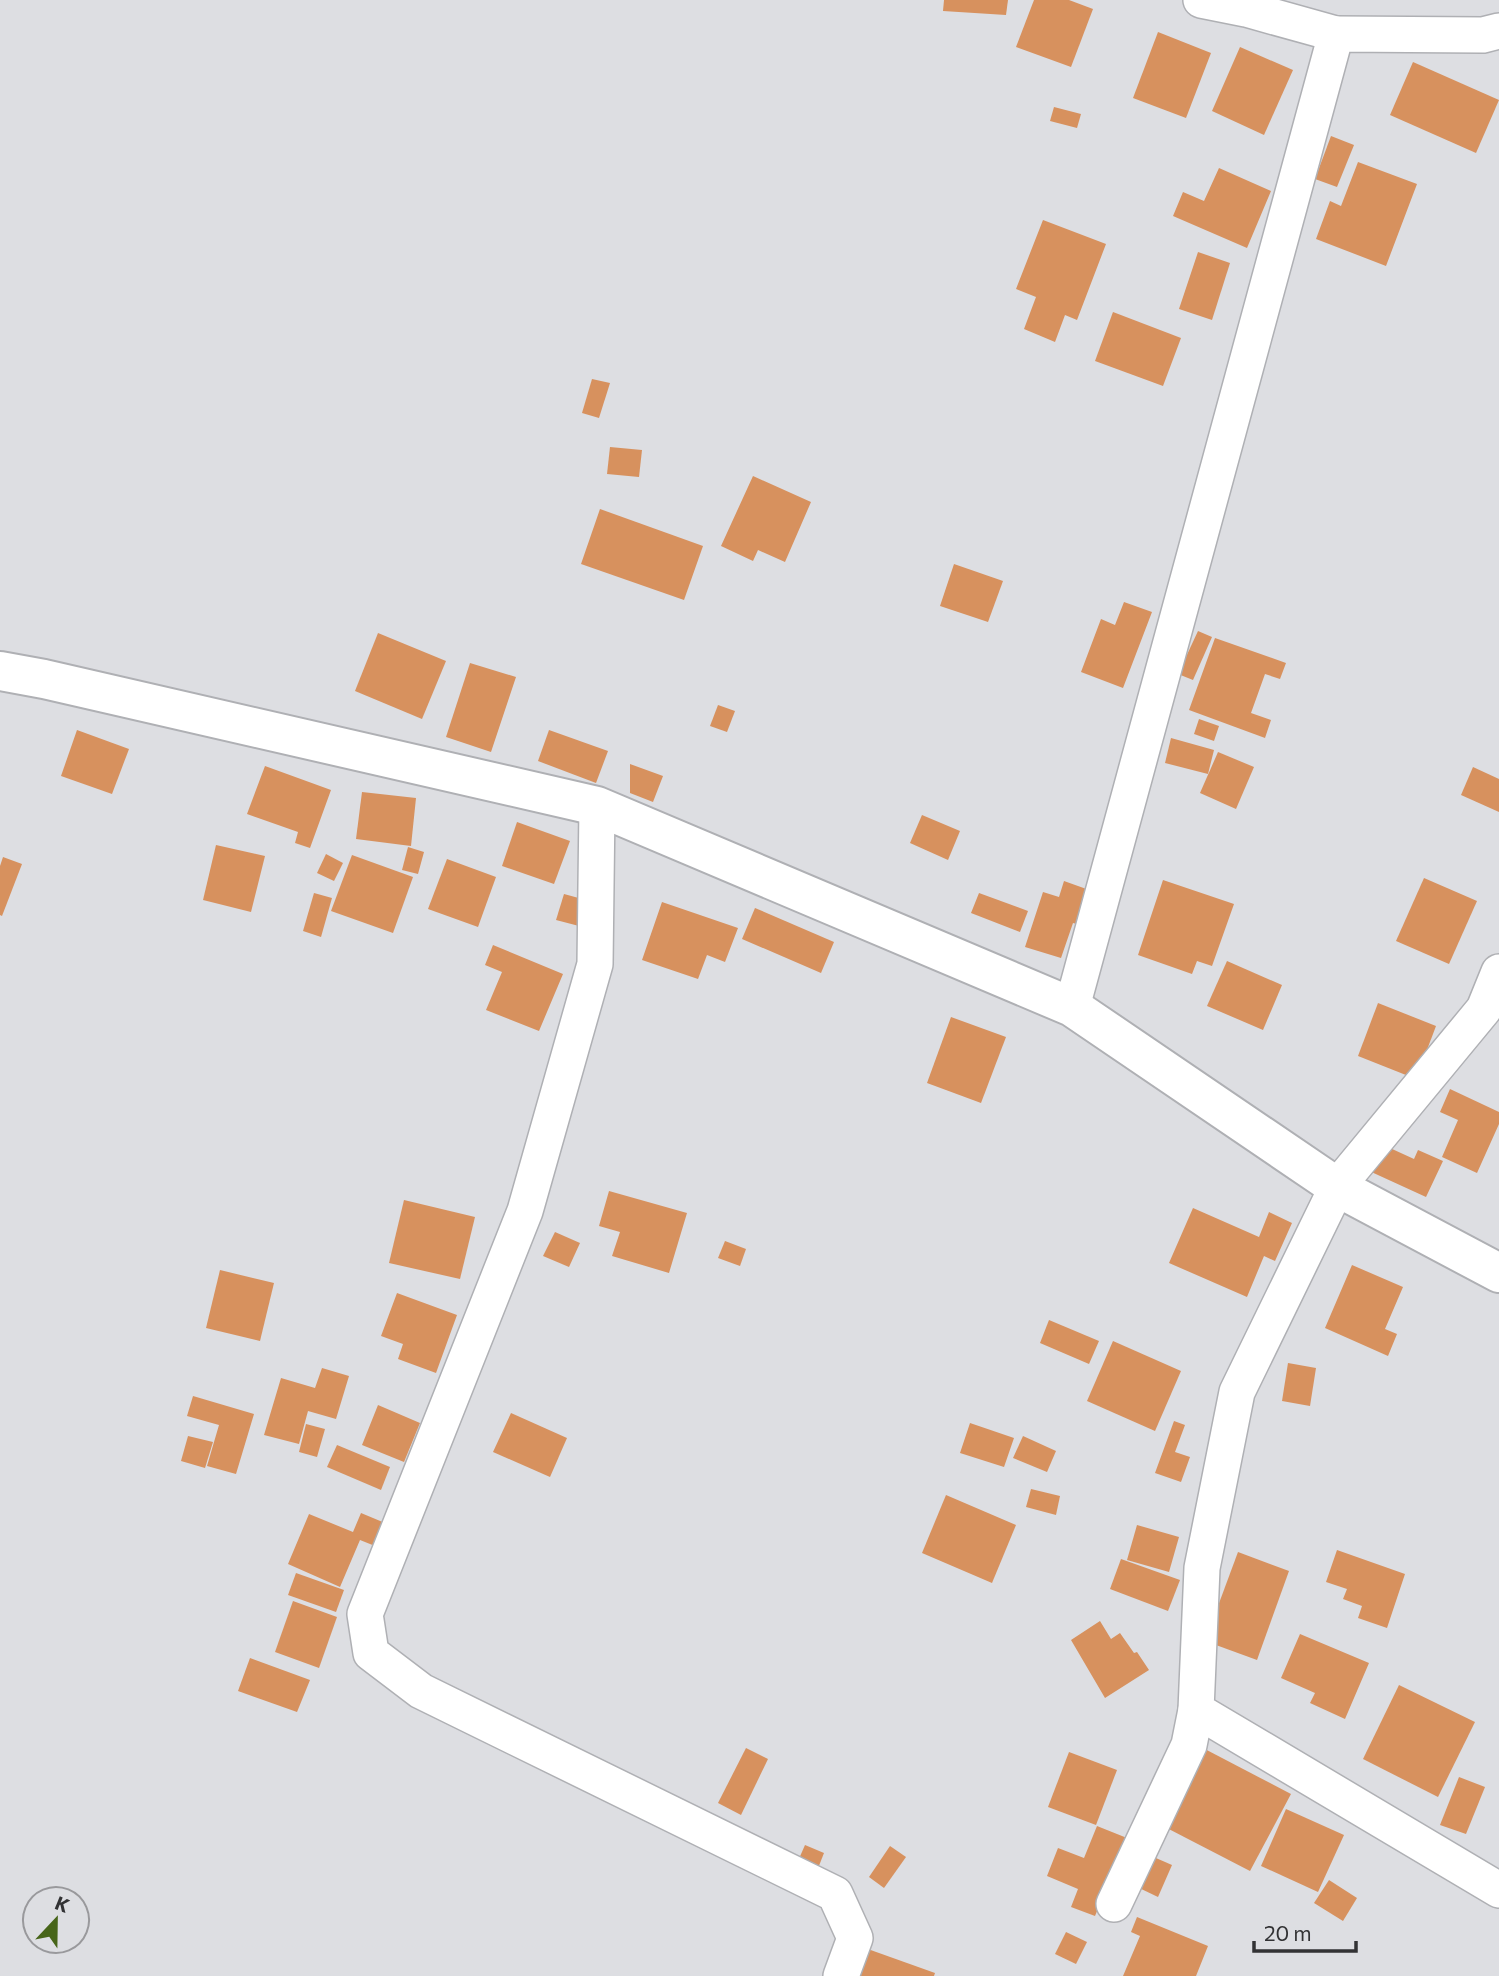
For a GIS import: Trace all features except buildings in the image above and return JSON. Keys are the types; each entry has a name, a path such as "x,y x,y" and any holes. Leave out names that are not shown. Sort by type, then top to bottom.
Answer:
{"street":[{"path":"1202,0 1336,34 1483,35 1499,30"},
{"path":"1072,1007 1336,34"},
{"path":"0,671 597,806 1072,1007 1337,1187 1499,1273"},
{"path":"597,806 595,964 526,1211 365,1614 371,1653 421,1692 835,1894 855,1938 841,1976"},
{"path":"1114,1904 1189,1745 1196,1710 1202,1568 1237,1392 1337,1187 1484,1009 1499,972"},
{"path":"1196,1710 1499,1890"}]}
